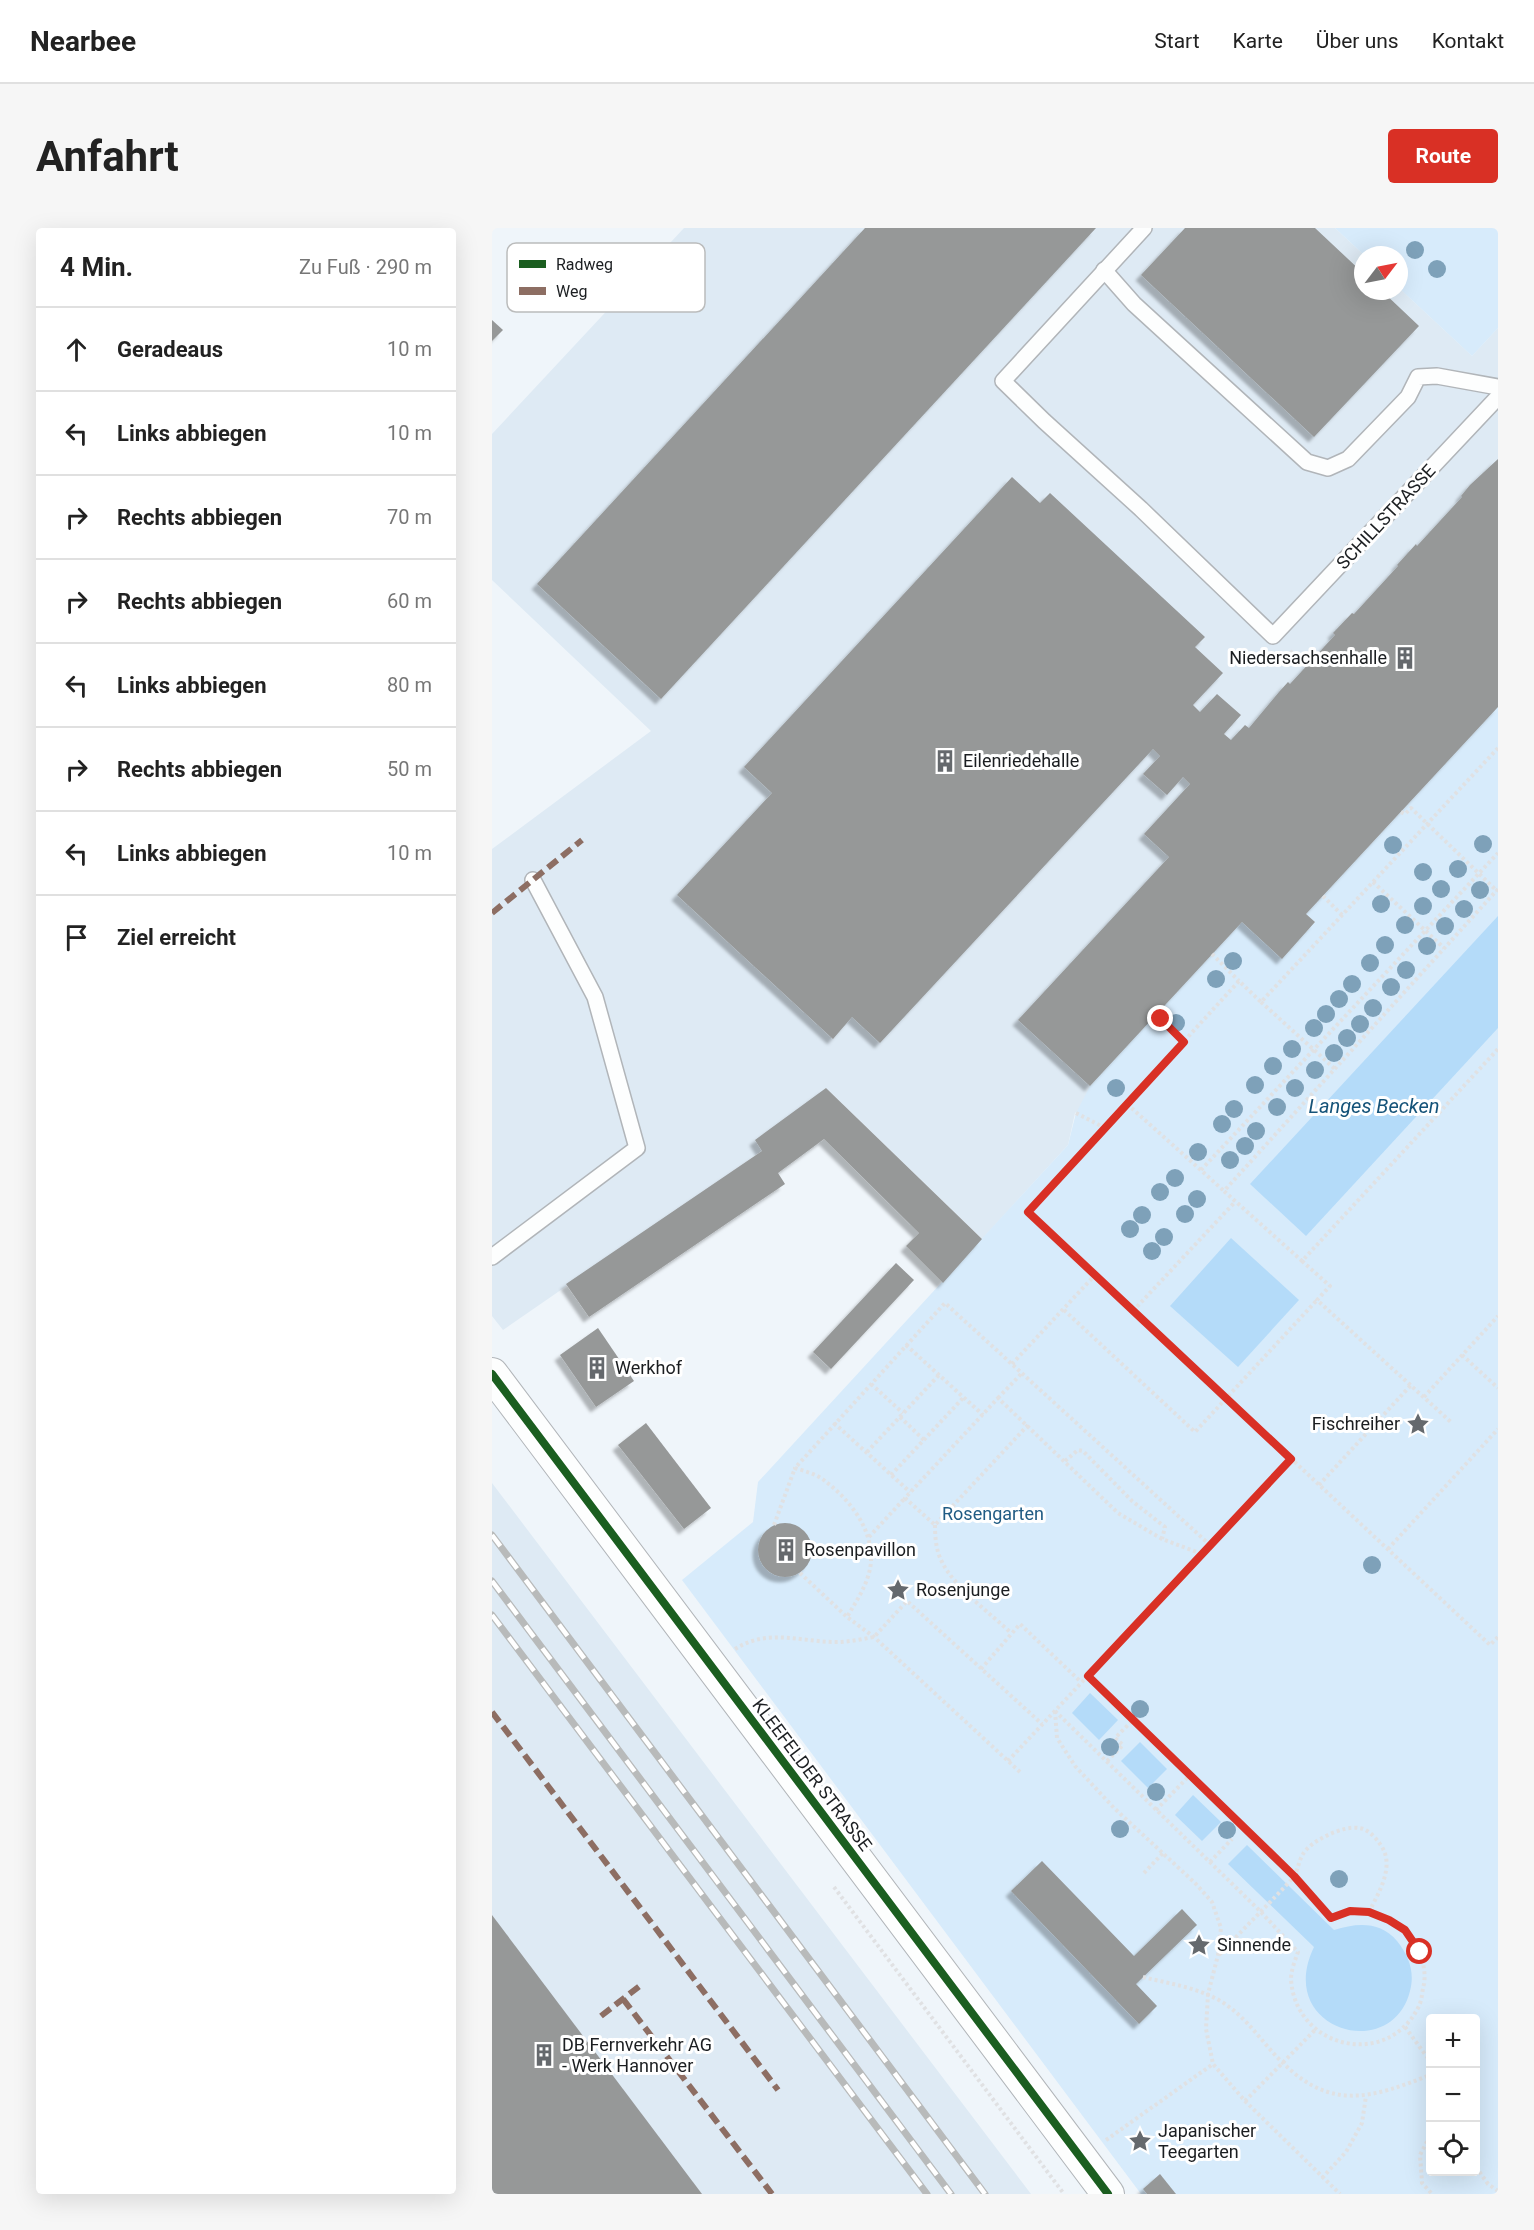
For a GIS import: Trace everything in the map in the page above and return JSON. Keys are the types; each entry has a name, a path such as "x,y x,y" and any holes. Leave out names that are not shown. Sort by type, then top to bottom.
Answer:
{"street":[{"name":"KLEEFELDER STRASSE","path":"492,1374 1108,2194"}],"lane":[{"path":"1144,228 1104,270 1134,304 1307,462 1328,468 1348,459 1408,397 1418,377 1437,376 1498,387"},
{"name":"SCHILLSTRASSE","path":"1104,270 1003,381 1273,636 1498,398"},
{"path":"492,1257 637,1148 595,997 533,880"}],"path":[{"path":"1261,1002 1498,748"},
{"path":"1224,1191 1497,890 1411,808 1405,814 1401,812"},
{"path":"1201,1170 1498,853"},
{"path":"1373,882 1444,948"},
{"path":"1323,896 1341,915"},
{"path":"1212,954 1335,1069"},
{"path":"1239,981 1028,1212 1490,1645 1498,1637"},
{"path":"1156,1015 1184,1042"},
{"path":"1302,1262 1498,1049"},
{"path":"1064,1310 1195,1432 1330,1286 1127,1104"},
{"path":"1076,1113 1105,1128"},
{"path":"1133,1311 1235,1202"},
{"path":"1012,1364 1095,1275"},
{"path":"1317,1300 1452,1423"},
{"path":"774,1525 795,1467 945,1303 1210,1545"},
{"path":"1424,1397 1498,1316"},
{"path":"906,1345 983,1415"},
{"path":"1462,1355 1498,1388"},
{"path":"869,1537 1022,1373"},
{"path":"867,1452 939,1375"},
{"path":"871,1384 924,1440"},
{"path":"1319,1485 1411,1385"},
{"path":"891,1474 963,1398"},
{"path":"998,1398 1118,1512 1162,1539 1202,1554"},
{"path":"834,1423 910,1492"},
{"path":"934,1525 1028,1425"},
{"path":"1388,1549 1498,1429"},
{"path":"1065,1461 1078,1450 1083,1451 1132,1501 1165,1527 1162,1539"},
{"path":"1008,1761 1291,1459"},
{"path":"795,1467 823,1479 853,1507 869,1537 871,1563 863,1590 847,1617"},
{"path":"905,1498 934,1525 942,1562 956,1581 1011,1633"},
{"path":"800,1573 847,1617 874,1637 1020,1772"},
{"path":"711,1667 750,1640 779,1636 838,1642 874,1637 907,1601 1042,1724"},
{"path":"981,1669 1020,1624 1081,1682"},
{"path":"1055,1711 1260,1911 1298,1952 1291,1977 1296,2004 1315,2030 1340,2043 1367,2045 1386,2039 1405,2027 1419,2005 1425,1977 1420,1952 1405,1930 1369,1912 1350,1911 1331,1918 1294,1876 1088,1676"},
{"path":"1055,1711 1057,1738 1075,1766 1114,1808 1212,1902 1221,1928 1218,1955 1208,1994 1206,2029 1213,2064 1245,2101 1340,2194"},
{"path":"1107,1761 1123,1745 1115,1738 1134,1720"},
{"path":"1156,1810 1190,1775"},
{"path":"1218,1955 1294,1876 1303,1853 1317,1840 1348,1828 1360,1828 1372,1834 1384,1850 1387,1872 1369,1912"},
{"path":"1210,1862 1232,1839"},
{"path":"1144,1873 1163,1853"},
{"path":"1143,1977 1208,1994 1226,2005 1243,2018 1284,2064 1309,2084 1336,2096 1366,2096 1390,2091 1426,2077"},
{"path":"1405,2027 1426,2054"},
{"path":"1245,2101 1315,2030"},
{"path":"1081,2158 1213,2064"},
{"path":"1322,2178 1346,2152 1362,2123 1366,2096"},
{"path":"1426,2145 1420,2156 1422,2183 1432,2194"},
{"path":"1480,2173 1488,2184 1498,2191"}],"shaded area":[{"path":"684,228 1335,228 1354,246 1354,300 1408,300 1408,296 1472,356 1498,328 1498,844 1430,780 1307,914 1315,922 1287,953 1075,1113 1068,1145 982,1239 826,1088 762,1151 503,1330 492,1316 492,849 651,731 492,580 492,434 606,312 705,312 705,243 670,243"},
{"path":"492,1483 683,1735 1031,2194 492,2194"}],"green space":[{"path":"1335,228 1498,228 1498,328 1472,356 1408,296 1408,246 1354,246"},
{"name":"Rosengarten","path":"1498,707 1498,2194 1141,2194 682,1580 753,1522 758,1482 1068,1145 1076,1113 1090,1086 1242,922 1287,953 1315,922 1306,914"}],"water":[{"name":"Langes Becken","path":"1498,916 1498,1028 1306,1236 1250,1184"},
{"path":"1231,1238 1299,1300 1238,1367 1170,1306"},
{"path":"1090,1693 1118,1720 1099,1740 1072,1713"},
{"path":"1140,1742 1167,1769 1148,1788 1121,1761"},
{"path":"1193,1795 1221,1822 1202,1841 1175,1815"},
{"path":"1247,1845 1334,1930 1368,1925 1383,1930 1397,1941 1408,1958 1412,1977 1410,1991 1399,2013 1382,2027 1361,2031 1340,2027 1322,2017 1310,1999 1306,1976 1314,1947 1228,1864"}],"building":[{"path":"865,228 1096,228 661,699 537,584"},
{"path":"1185,228 1315,228 1354,265 1354,300 1392,300 1419,326 1314,437 1141,275"},
{"path":"492,320 503,330 492,341"},
{"name":"Eilenriedehalle","path":"1498,459 1498,707 1306,914 1315,922 1282,959 1242,922 1090,1086 1018,1020 1169,857 1144,834 1190,784 1183,777 1167,795 1143,774 1160,756 1153,749 880,1043 852,1017 833,1039 677,895 772,793 744,767 1012,477 1040,503 1050,493 1205,637 1195,647 1223,673 1193,705 1200,712 1217,694 1241,715 1224,734 1231,740 1245,725 1249,728 1288,682 1290,684 1335,635 1333,633 1352,613 1354,614 1416,544 1417,546 1462,497 1470,485"},
{"path":"826,1088 982,1239 943,1283 906,1246 919,1233 824,1139 778,1173 785,1184 589,1317 566,1284 762,1151 755,1140"},
{"path":"896,1263 914,1280 831,1369 813,1352"},
{"name":"Werkhof","path":"598,1328 634,1381 596,1407 560,1355"},
{"path":"646,1423 711,1508 684,1529 618,1445"},
{"name":"Rosenpavillon","path":"785,1523 795,1525 804,1531 810,1540 812,1550 810,1560 804,1569 795,1575 785,1577 775,1575 766,1569 760,1560 758,1550 760,1540 766,1531 775,1525"},
{"path":"1042,1861 1134,1956 1182,1909 1197,1925 1136,1984 1157,2006 1139,2024 1011,1891"},
{"name":"DB Fernverkehr AG - Werk Hannover","path":"492,1915 702,2194 492,2194"},
{"path":"1160,2174 1176,2194 1147,2194 1143,2189"}],"railway":[{"path":"492,1535 985,2194"},
{"path":"492,1581 951,2194"},
{"path":"492,1615 927,2194"}],"marked path":[{"path":"492,913 582,840"},
{"path":"492,1712 778,2090"},
{"path":"601,2016 641,1985"},
{"path":"623,1999 772,2194"}],"cycle path":[{"path":"492,1374 1108,2194"}],"place":[{"name":"Niedersachsenhalle","path":"1405,658"},
{"name":"Eilenriedehalle","path":"945,761"},
{"name":"Werkhof","path":"597,1368"},
{"name":"Fischreiher","path":"1418,1424"},
{"name":"Rosenpavillon","path":"786,1550"},
{"name":"Rosenjunge","path":"898,1590"},
{"name":"Sinnende","path":"1199,1945"},
{"name":"DB Fernverkehr AG - Werk Hannover","path":"544,2055"},
{"name":"Japanischer Teegarten","path":"1140,2141"}],"route":[{"path":"1161,1019 1184,1042 1028,1212 1291,1459 1088,1676 1294,1876 1331,1918 1350,1911 1369,1912 1405,1930 1420,1952"}]}
